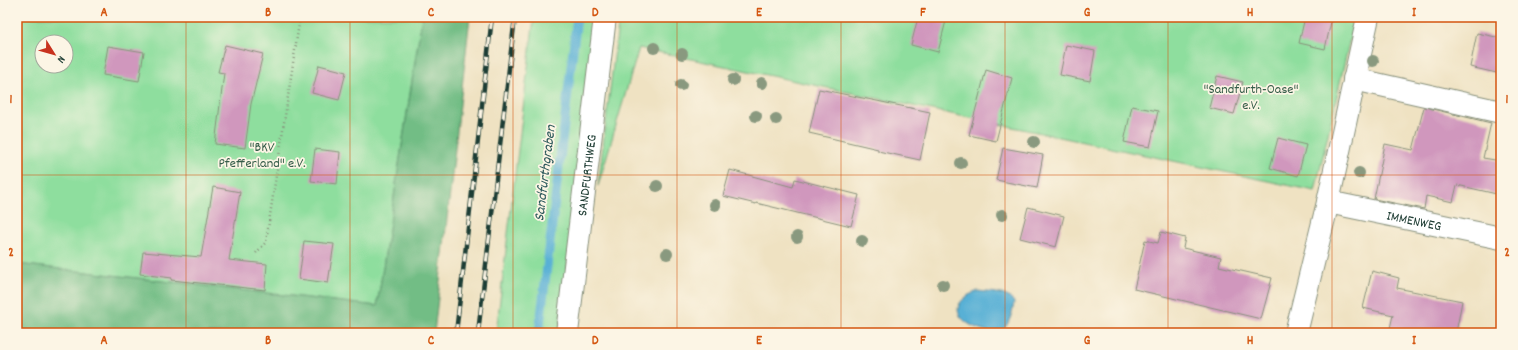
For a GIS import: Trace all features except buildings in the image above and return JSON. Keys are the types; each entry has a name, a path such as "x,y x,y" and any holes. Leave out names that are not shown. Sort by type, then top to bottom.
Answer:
{"street":[{"name":"SANDFURTHWEG","path":"567,333 605,17"},
{"path":"1296,333 1328,202 1368,17"},
{"path":"1354,79 1501,112"},
{"name":"IMMENWEG","path":"1328,202 1501,238"}],"path":[{"path":"256,253 266,242 300,17"}],"green space":[{"name":"\"BKV Pfefferland\" e.V.","path":"17,17 422,17 377,306 17,264"},
{"path":"422,17 470,17 434,333 17,333 17,264 377,306"},
{"path":"534,17 598,17 559,333 496,333"},
{"name":"\"Sandfurth-Oase\" e.V.","path":"619,17 1355,17 1315,191 639,48 598,186"}],"water":[{"path":"978,291 1002,294 1011,298 1014,302 1008,323 999,332 995,333 977,328 961,318 958,308 960,303 970,294"}],"waterway":[{"name":"Sandfurthgraben","path":"539,333 577,17"}],"railway":[{"path":"456,333 492,17"},
{"path":"478,333 515,17"}]}
